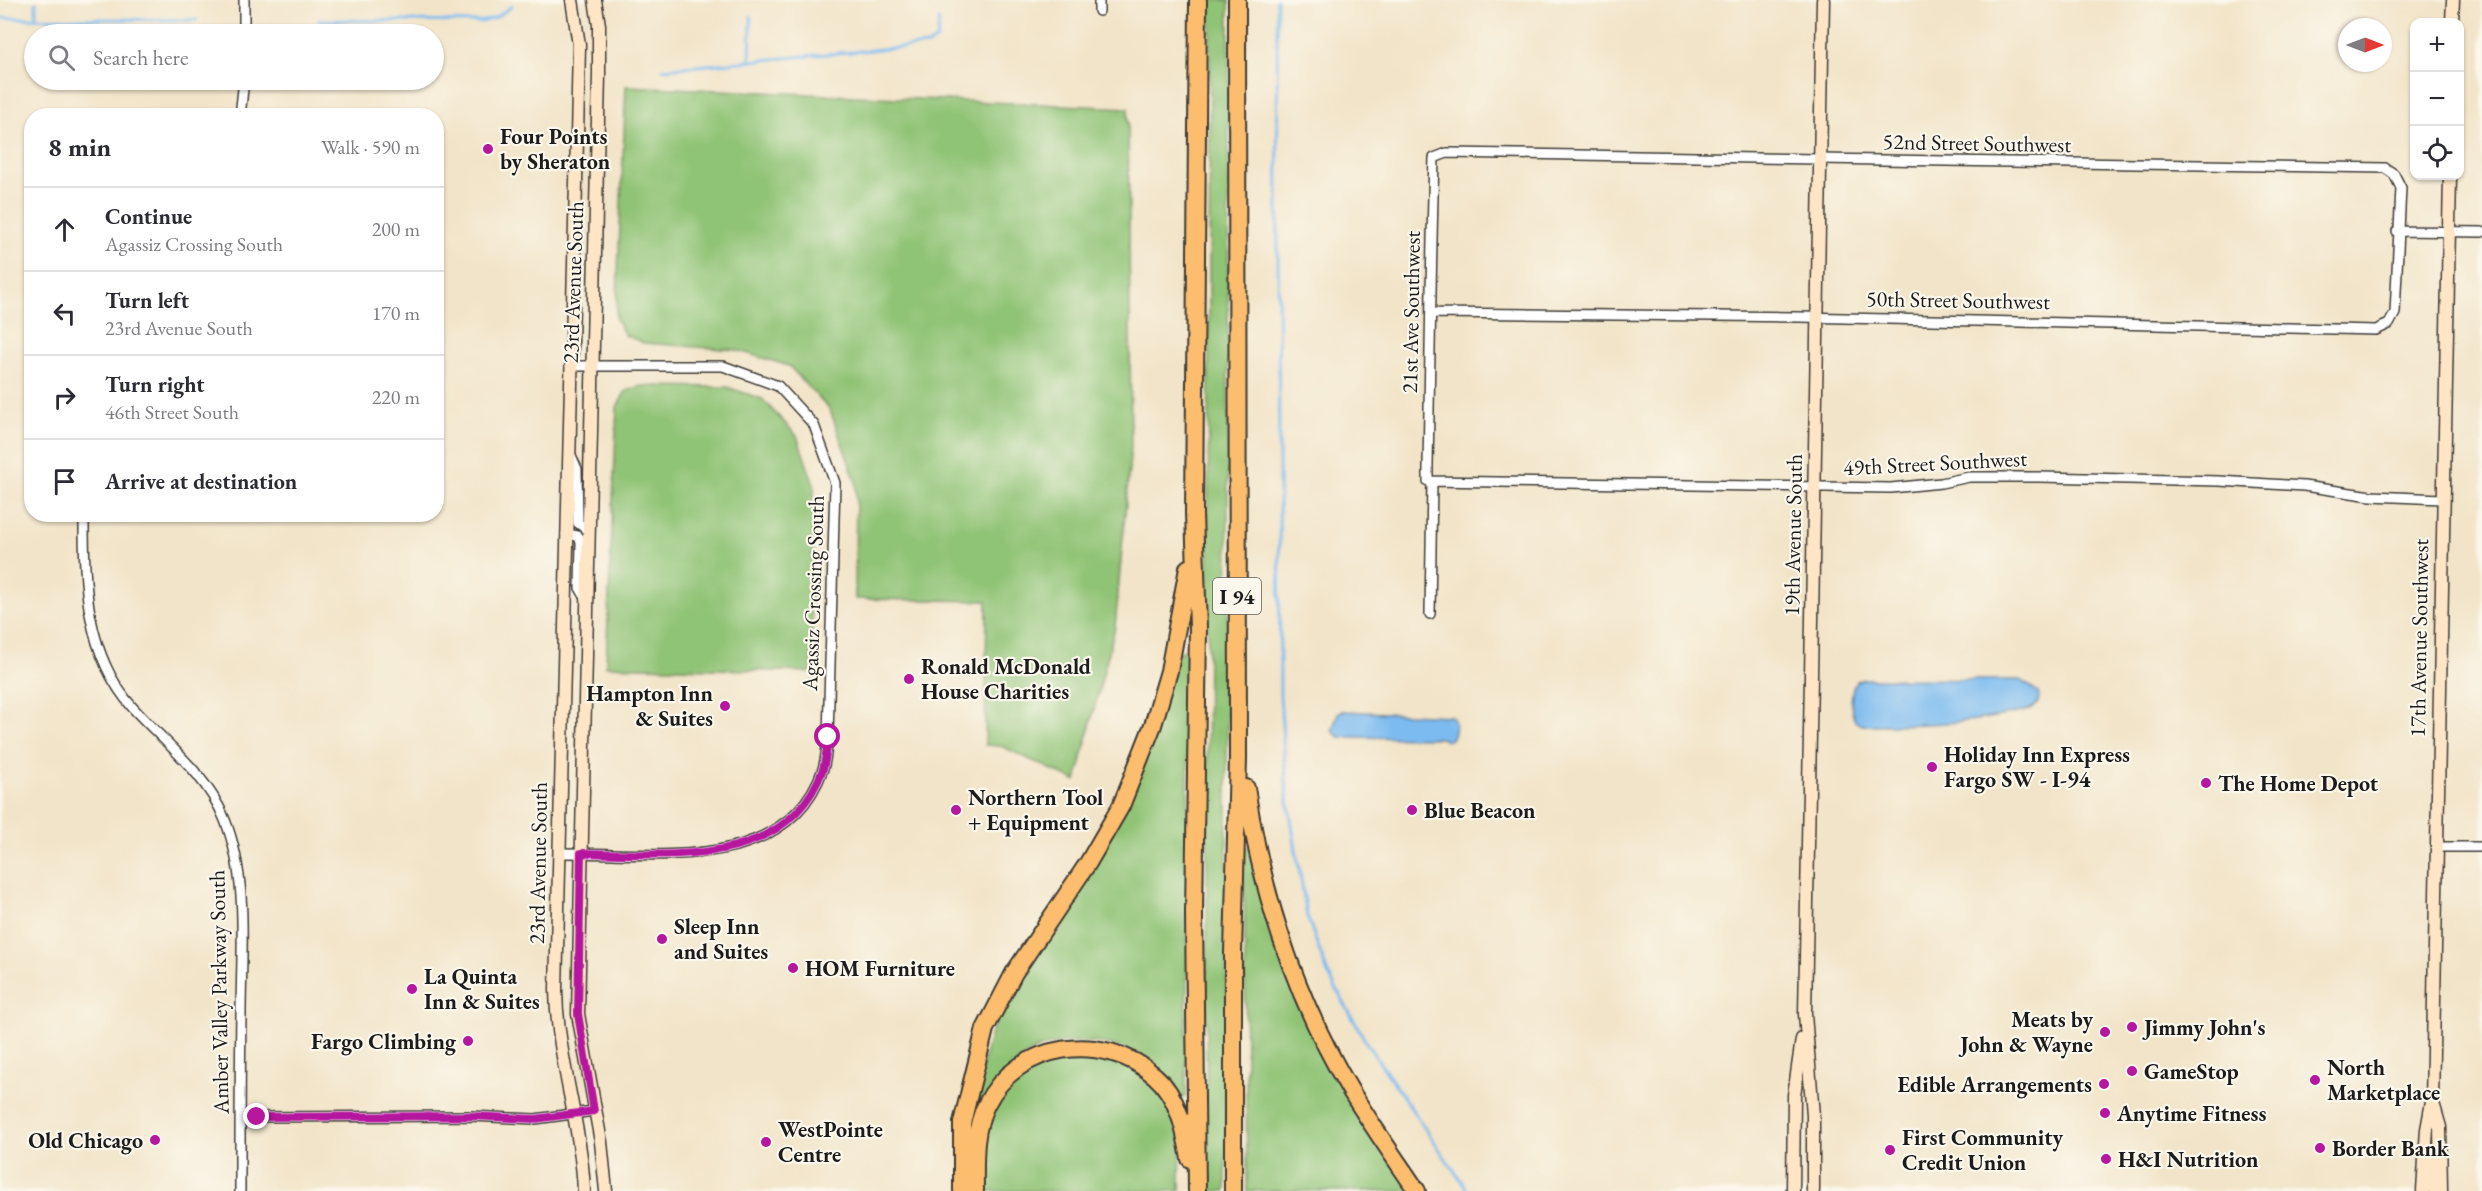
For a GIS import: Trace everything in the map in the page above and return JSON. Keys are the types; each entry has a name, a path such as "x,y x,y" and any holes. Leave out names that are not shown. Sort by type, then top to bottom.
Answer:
{"highway":[{"name":"I 94","path":"1196,1191 1194,914 1198,627 1194,514 1198,0"},
{"name":"I 94","path":"1233,1191 1233,953 1238,743 1237,0"},
{"path":"962,1191 962,1123 985,1029 1014,973 1088,863 1121,806 1153,725 1169,670 1185,593 1194,514"},
{"path":"1238,743 1252,828 1274,923 1305,1003 1349,1088 1417,1191"},
{"path":"975,1191 977,1132 986,1105 999,1086 1019,1066 1043,1053 1065,1047 1089,1047 1117,1054 1155,1076 1168,1092 1180,1113 1196,1191"}],"street":[{"path":"244,0 244,24"},
{"name":"23rd Avenue South","path":"572,0 579,45 566,534 557,1027 583,1164 584,1191"},
{"name":"23rd Avenue South","path":"595,0 599,25 599,74 590,366 578,1014 606,1191"},
{"path":"1099,0 1099,11"},
{"name":"19th Avenue South","path":"1813,1191 1813,1116 1805,1014 1823,0"},
{"path":"2452,18 2453,0"},
{"path":"241,108 243,90"},
{"name":"52nd Street Southwest","path":"1447,153 2385,168 2394,174 2401,188 2397,231"},
{"name":"21st Ave Southwest","path":"1430,614 1434,158 1447,153"},
{"name":"17th Avenue Southwest","path":"2423,1191 2427,1130 2432,1102 2450,180"},
{"path":"2397,231 2482,232"},
{"name":"50th Street Southwest","path":"1431,313 1818,317 2376,330 2389,324 2395,313 2397,231"},
{"name":"Agassiz Crossing South","path":"560,853 682,854 733,849 779,826 797,811 811,792 823,768 828,737 835,483 814,425 778,386 723,366 570,366"},
{"name":"23rd Avenue South","path":"568,451 577,469 578,523 587,530"},
{"name":"49th Street Southwest","path":"1430,481 1891,488 1941,483 1969,477 2038,477 2219,481 2304,486 2371,496 2442,499"},
{"name":"Amber Valley Parkway South","path":"84,522 86,595 93,634 104,660 132,707 176,751 207,787 225,819 235,853 241,910 240,1191"},
{"name":"23rd Avenue South","path":"566,534 578,536 581,542 580,588 586,598"},
{"path":"2438,847 2482,847"},
{"name":"19th Avenue South","path":"1792,1191 1794,1095 1805,1014"},
{"path":"2432,1102 2434,1191"},
{"name":"17th Avenue Southwest","path":"2432,1102 2440,1127 2442,1191"},
{"path":"240,1117 471,1116 535,1119 594,1111"}],"green space":[{"path":"1210,0 1229,0 1226,1191 1206,1191"},
{"path":"626,86 1128,108 1131,446 1115,627 1076,781 1001,746 985,745 987,601 855,599 856,482 830,410 789,366 736,350 644,343 625,335 616,319"},
{"path":"642,386 727,387 762,399 797,436 814,485 811,672 606,666 617,407 626,391"},
{"path":"1189,650 1186,1097 1180,1098 1160,1069 1143,1056 1128,1049 1110,1045 1073,1042 1055,1044 1025,1056 1006,1074 977,1112 971,1109 992,1029 1016,982 1095,865 1179,652"},
{"path":"1252,846 1275,941 1410,1191 1247,1191 1244,848"},
{"path":"1072,1053 1124,1062 1160,1089 1181,1135 1180,1191 981,1191 985,1127 997,1099 1018,1078"}],"water":[{"path":"1863,679 2021,680 2038,692 2039,698 2036,705 2026,711 1970,721 1861,725 1855,721 1851,701 1856,681"},
{"path":"1342,711 1451,716 1455,724 1451,739 1446,741 1441,738 1339,737 1332,731 1338,713"}],"waterway":[{"path":"1277,0 1280,695 1287,795 1307,916 1328,974 1367,1044 1468,1191"},
{"path":"36,3 36,18"},
{"path":"319,20 481,22 495,18 512,6"},
{"path":"750,61 751,16"},
{"path":"0,18 197,20"},
{"path":"58,19 58,24"},
{"path":"663,69 928,45 937,39 939,20"}],"place":[{"name":"Four Points by Sheraton","path":"488,149"},
{"name":"Ronald McDonald House Charities","path":"909,679"},
{"name":"Hampton Inn & Suites","path":"725,706"},
{"name":"Holiday Inn Express Fargo SW - I-94","path":"1932,767"},
{"name":"The Home Depot","path":"2206,783"},
{"name":"Northern Tool + Equipment","path":"956,810"},
{"name":"Blue Beacon","path":"1412,810"},
{"name":"Sleep Inn and Suites","path":"662,939"},
{"name":"HOM Furniture","path":"793,968"},
{"name":"La Quinta Inn & Suites","path":"412,989"},
{"name":"Jimmy John's","path":"2132,1027"},
{"name":"Meats by John & Wayne","path":"2105,1032"},
{"name":"Fargo Climbing","path":"468,1041"},
{"name":"GameStop","path":"2132,1071"},
{"name":"North Marketplace","path":"2315,1080"},
{"name":"Edible Arrangements","path":"2104,1084"},
{"name":"Anytime Fitness","path":"2105,1113"},
{"name":"Old Chicago","path":"155,1140"},
{"name":"WestPointe Centre","path":"766,1142"},
{"name":"Border Bank","path":"2320,1148"},
{"name":"First Community Credit Union","path":"1890,1150"},
{"name":"H&I Nutrition","path":"2106,1159"}],"route":[{"path":"257,1117 471,1116 535,1119 594,1111 578,1014 581,853 715,852 733,849 760,838 797,811 811,792 823,768 828,737"}]}
